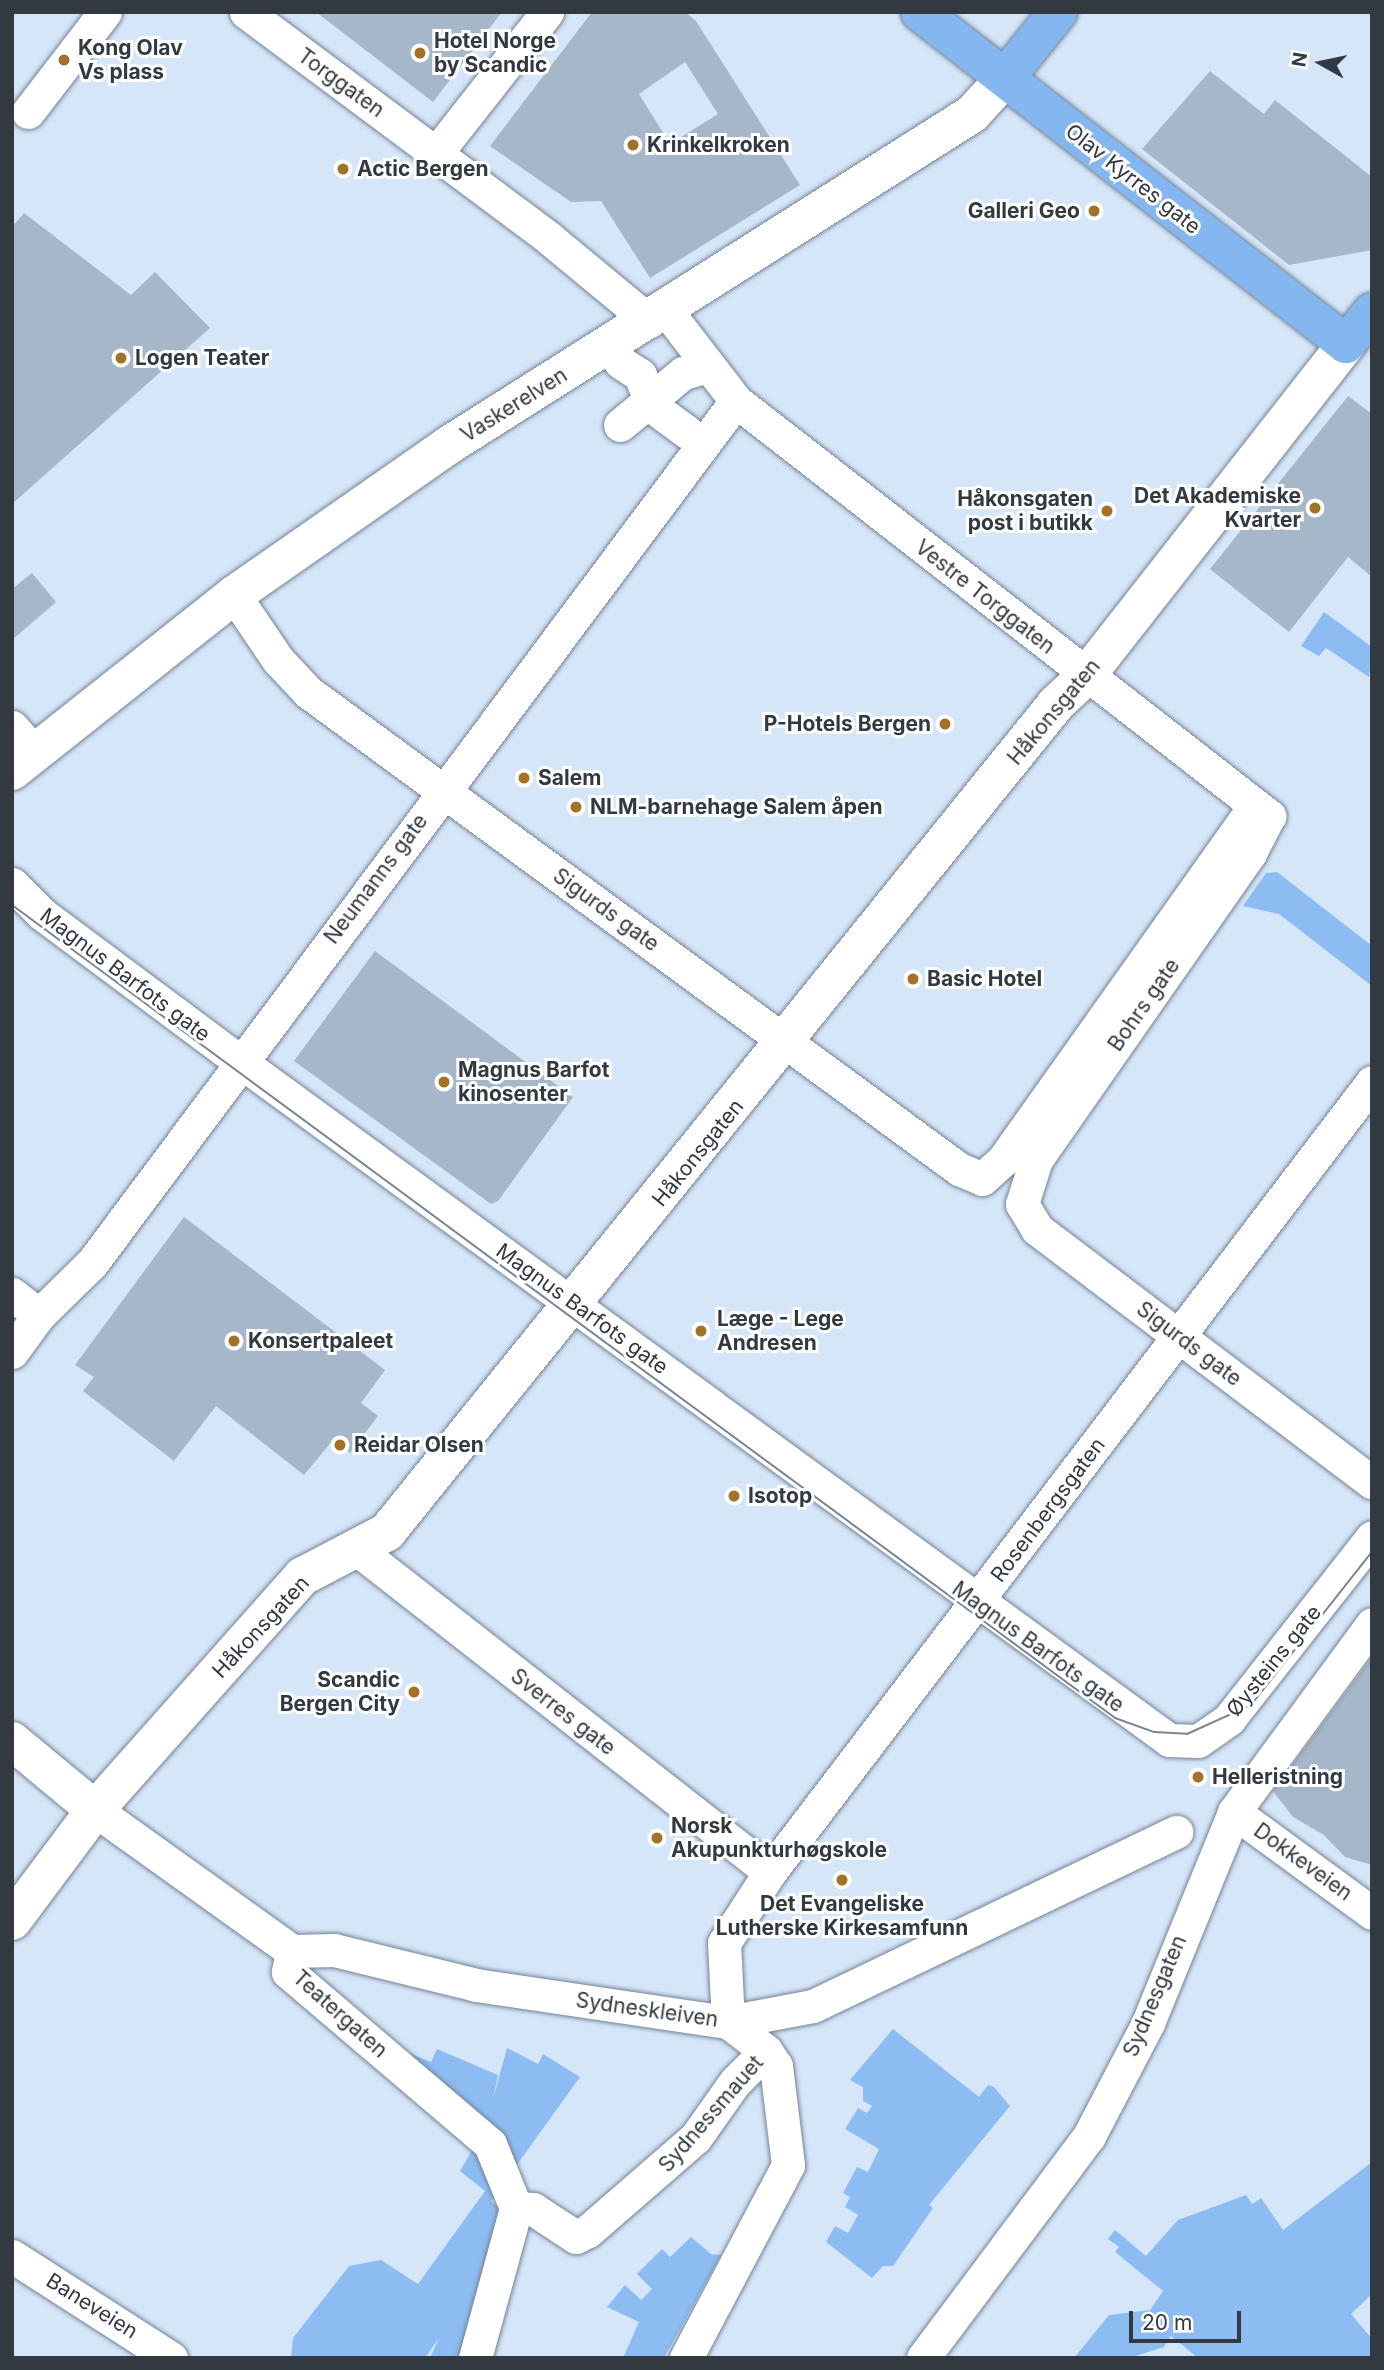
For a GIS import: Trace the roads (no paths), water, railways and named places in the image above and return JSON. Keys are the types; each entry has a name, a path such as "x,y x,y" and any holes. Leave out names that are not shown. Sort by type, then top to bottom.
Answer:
{"highway":[{"name":"Olav Kyrres gate","path":"920,12 1346,344"},
{"path":"1005,78 1058,12"},
{"path":"1346,344 1372,312"}],"main road":[{"name":"Vaskerelven","path":"20,750 449,445 657,316 972,114 1005,78"},
{"name":"Håkonsgaten","path":"12,1922 95,1810 303,1576 358,1550 387,1532 788,1041 1056,704 1086,676 1346,344"},
{"name":"Teatergaten","path":"12,1741 95,1810"}],"street":[{"path":"27,112 105,12"},
{"name":"Torggaten","path":"246,12 436,152"},
{"path":"547,12 436,152 612,286 657,316"},
{"name":"Vestre Torggaten","path":"657,316 708,366 736,401 1262,811"},
{"path":"620,362 640,375 650,398 662,415 687,432"},
{"path":"620,425 683,373 708,366"},
{"name":"Neumanns gate","path":"12,1352 39,1315 92,1263 239,1060 736,401"},
{"name":"Sigurds gate","path":"233,596 278,660 308,692 434,802 788,1041 959,1169 982,1179 1003,1160"},
{"name":"Bohrs gate","path":"1003,1160 1262,811"},
{"name":"Bohrs gate","path":"1021,1194 1036,1160 1250,853 1262,811"},
{"name":"Magnus Barfots gate","path":"12,884 41,914 576,1303 977,1604 1154,1732"},
{"name":"Rosenbergsgaten","path":"728,2022 724,1942 770,1872 977,1604 1372,1082"},
{"name":"Sigurds gate","path":"1021,1194 1037,1229 1372,1482"},
{"path":"12,1294 39,1315"},
{"name":"Øysteins gate","path":"1154,1732 1186,1744 1211,1735 1243,1703 1372,1537"},
{"name":"Sverres gate","path":"358,1550 770,1872"},
{"name":"Sydnesgaten","path":"923,2358 1089,2136 1148,2023 1234,1812 1372,1624"},
{"name":"Teatergaten","path":"95,1810 292,1951 288,1972 490,2144 516,2208"},
{"name":"Dokkeveien","path":"1234,1812 1372,1913"},
{"name":"Sydneskleiven","path":"292,1951 334,1950 476,1985 728,2022 813,2006 1176,1832"},
{"path":"686,2358 788,2165 776,2066 766,2051 728,2022"},
{"name":"Sydnessmauet","path":"516,2208 533,2209 576,2237 588,2231 696,2137 735,2082 766,2051"},
{"path":"475,2358 516,2208"},
{"name":"Baneveien","path":"12,2256 171,2358"}],"tram line":[{"path":"12,905 1115,1718 1154,1732 1187,1734 1251,1705 1372,1552"}],"place":[{"name":"Hotel Norge by Scandic","path":"420,53"},
{"name":"Kong Olav Vs plass","path":"64,60"},
{"name":"Krinkelkroken","path":"633,145"},
{"name":"Actic Bergen","path":"343,169"},
{"name":"Galleri Geo","path":"1094,211"},
{"name":"Logen Teater","path":"121,358"},
{"name":"Det Akademiske Kvarter","path":"1315,508"},
{"name":"Håkonsgaten post i butikk","path":"1107,511"},
{"name":"P-Hotels Bergen","path":"945,724"},
{"name":"Salem","path":"524,778"},
{"name":"NLM-barnehage Salem åpen","path":"576,807"},
{"name":"Basic Hotel","path":"913,979"},
{"name":"Magnus Barfot kinosenter","path":"444,1082"},
{"name":"Læge - Lege Andresen","path":"701,1331"},
{"name":"Konsertpaleet","path":"234,1341"},
{"name":"Reidar Olsen","path":"340,1445"},
{"name":"Isotop","path":"734,1496"},
{"name":"Scandic Bergen City","path":"414,1692"},
{"name":"Helleristning","path":"1198,1777"},
{"name":"Norsk Akupunkturhøgskole","path":"657,1838"},
{"name":"Det Evangeliske Lutherske Kirkesamfunn","path":"842,1880"}]}
